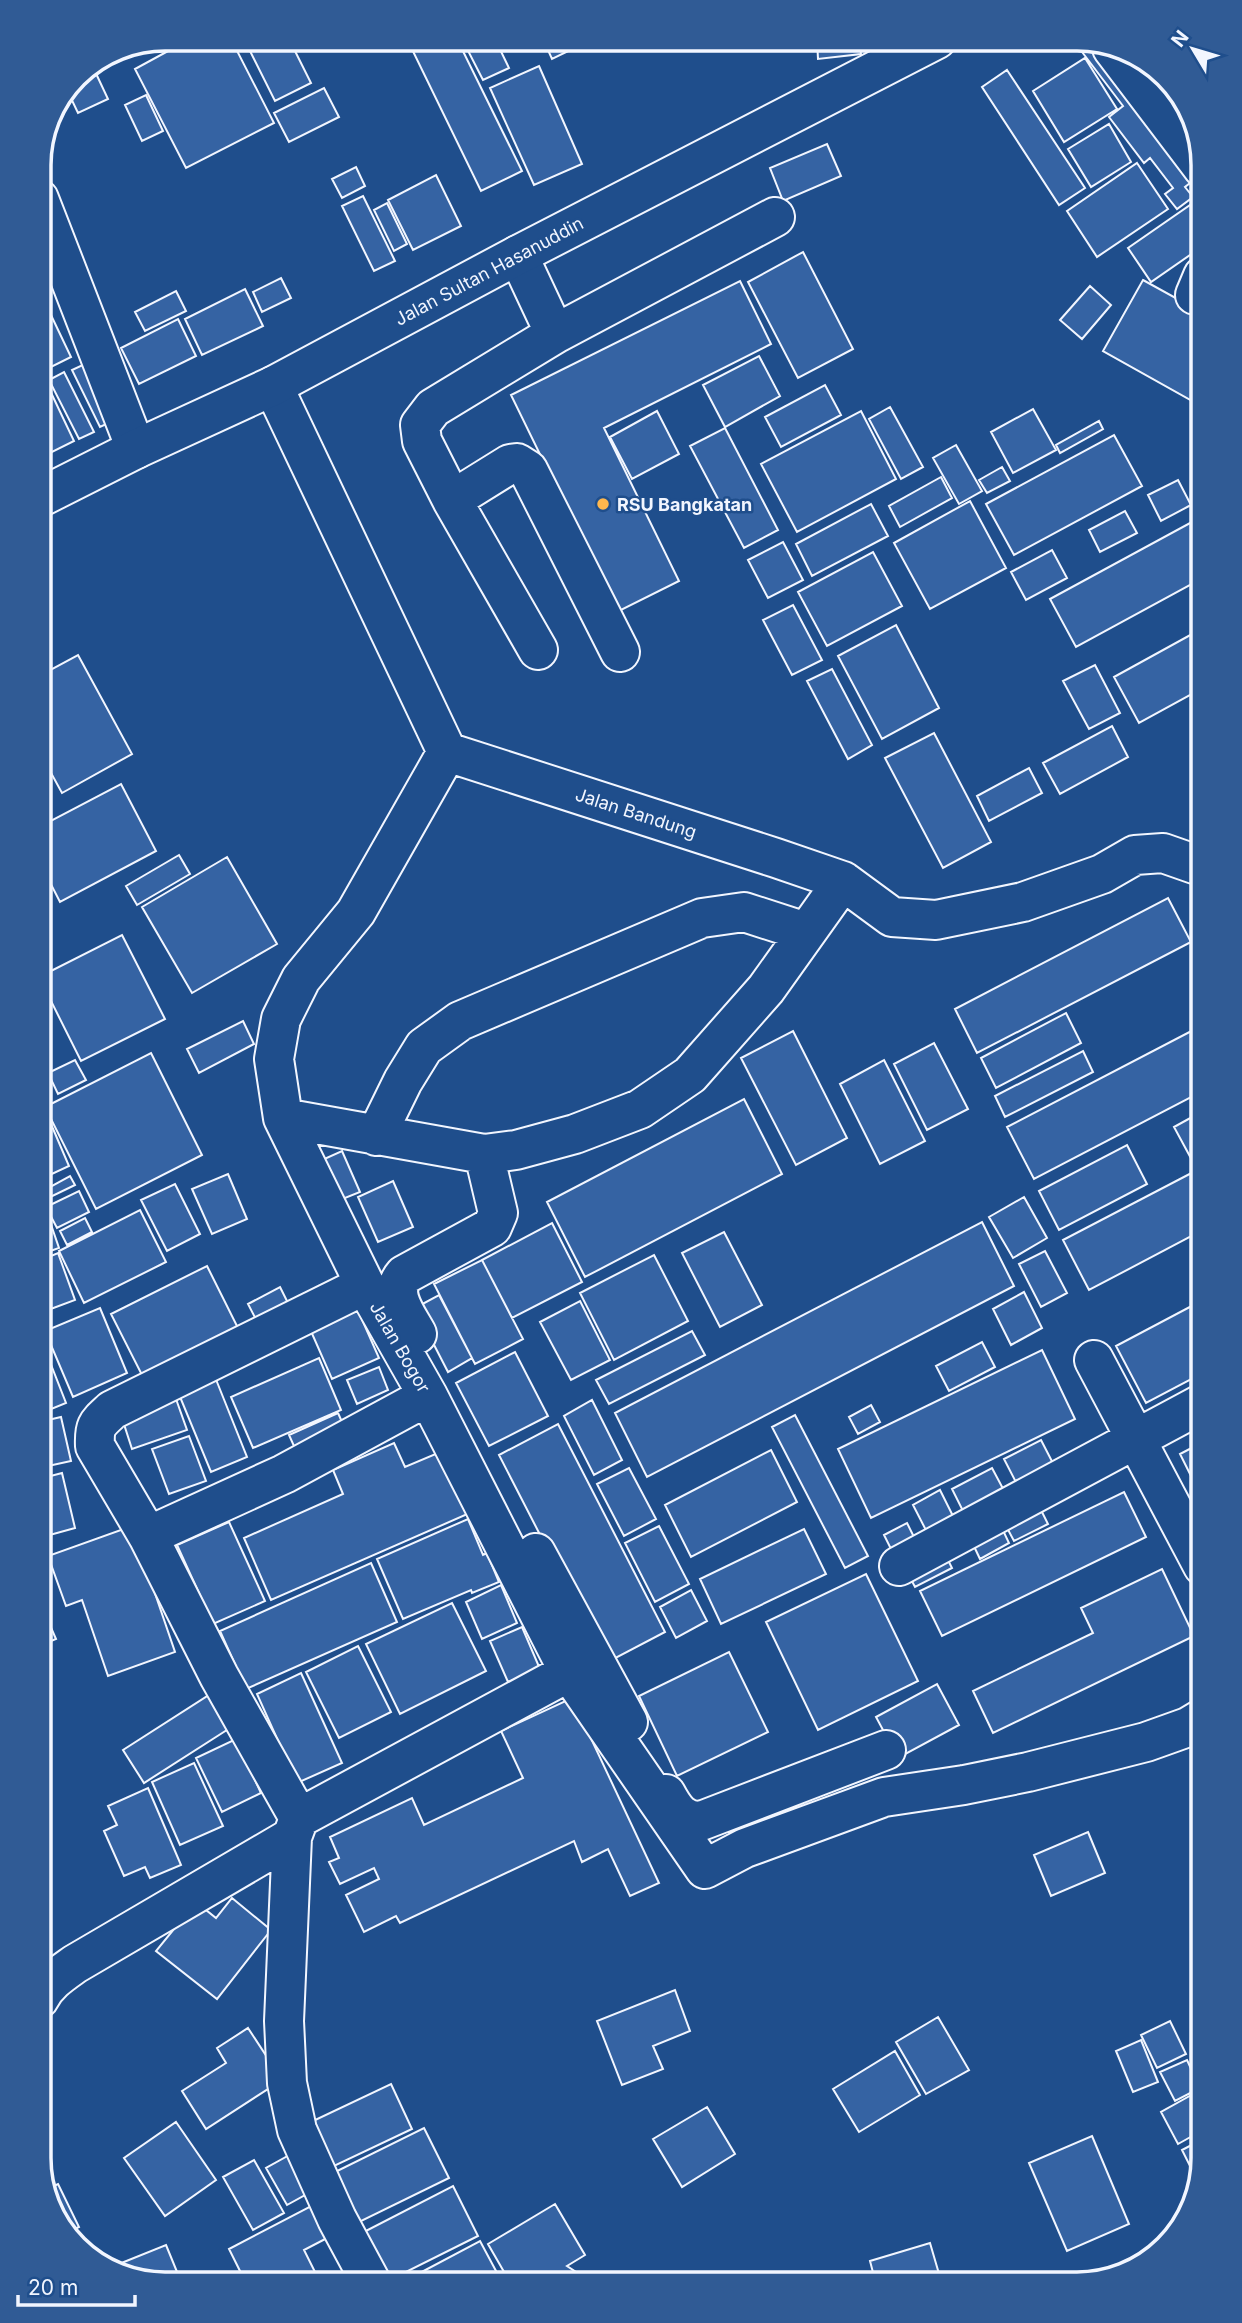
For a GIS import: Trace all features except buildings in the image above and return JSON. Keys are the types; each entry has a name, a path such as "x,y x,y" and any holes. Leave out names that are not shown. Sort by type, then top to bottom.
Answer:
{"street":[{"name":"Jalan Sultan Hasanuddin","path":"51,492 136,449 273,386 518,255 914,51"},
{"path":"1120,59 1190,149"},
{"path":"538,650 452,500 422,441 420,425 433,408 555,334 775,217"},
{"path":"51,230 136,449"},
{"path":"518,255 555,334"},
{"path":"273,386 447,752"},
{"path":"452,500 510,464 517,463 528,470 620,652"},
{"name":"Jalan Bandung","path":"447,752 843,881 892,916 936,919 1023,902 1102,874 1135,855 1163,853 1191,863"},
{"name":"Jalan Bogor","path":"447,752 356,912 301,978 281,1019 274,1059 283,1118 365,1285 428,1396 569,1672 705,1869 745,1848 884,1797 964,1786 1028,1772 1146,1742 1191,1725"},
{"path":"283,1118 484,1154 516,1150 575,1134 640,1109 690,1075 766,989 843,881"},
{"path":"376,1136 403,1081 424,1047 460,1020 702,918 744,912 806,932"},
{"path":"484,1154 498,1213 492,1227 404,1275 399,1280 397,1295 449,1395 600,1667 674,1810 692,1821 701,1821 886,1750"},
{"path":"365,1285 112,1410 95,1427 95,1446 148,1536 296,1828 284,2021 287,2083 297,2130 337,2220 365,2272"},
{"path":"1094,1360 1191,1544"},
{"path":"148,1536 284,1474 428,1396"},
{"path":"898,1566 1191,1410"},
{"path":"51,1982 75,1964 296,1828 569,1672"}],"place":[{"name":"RSU Bangkatan","path":"603,504"}]}
